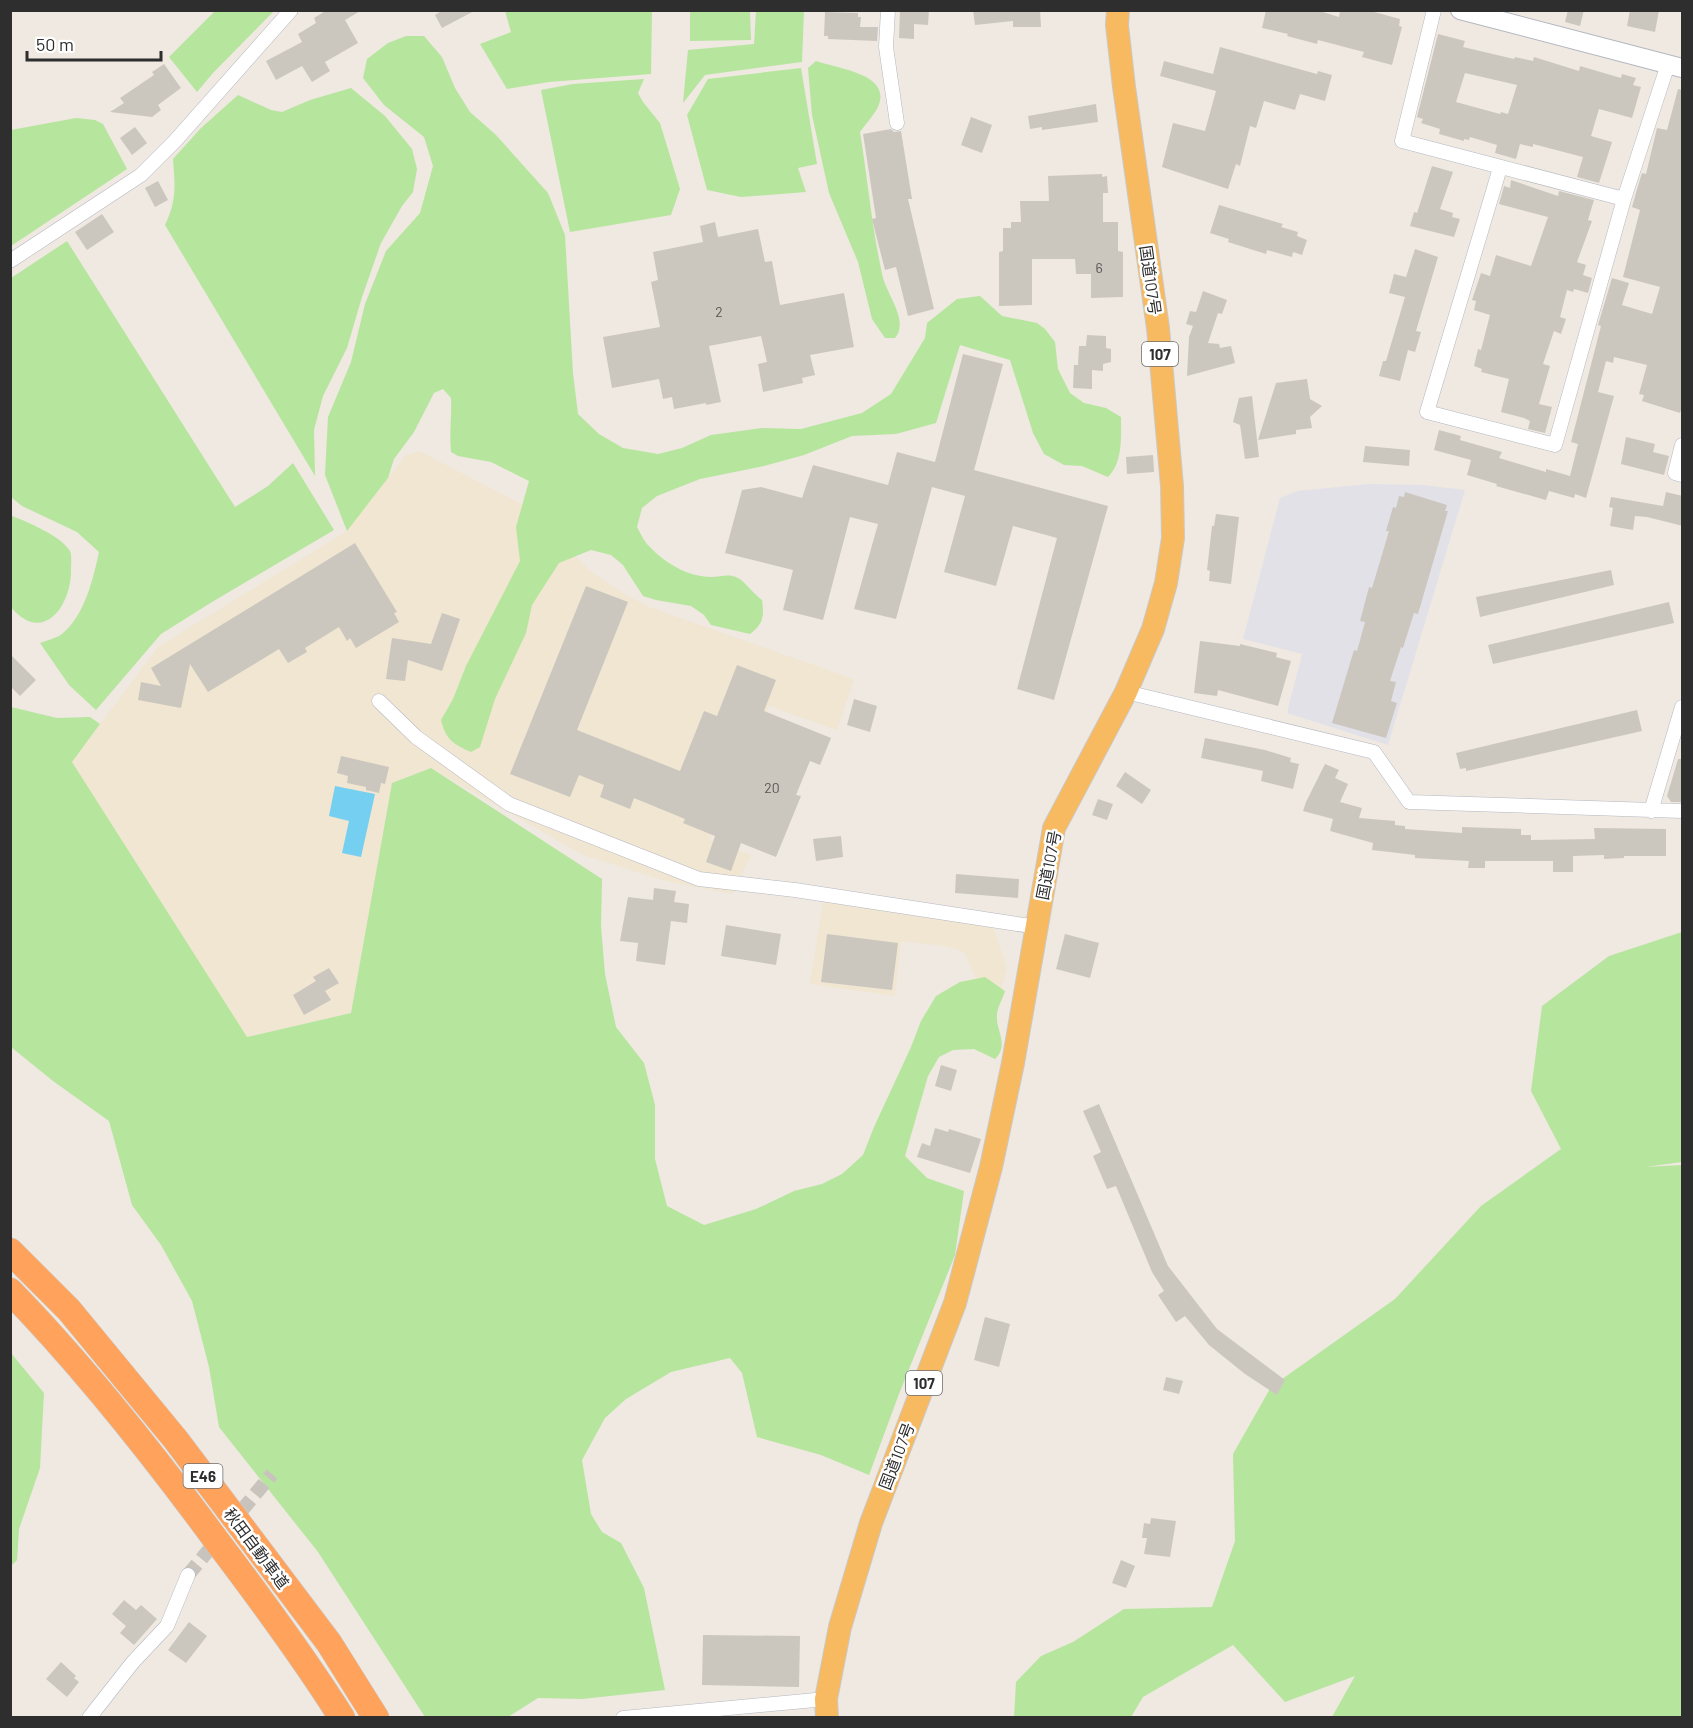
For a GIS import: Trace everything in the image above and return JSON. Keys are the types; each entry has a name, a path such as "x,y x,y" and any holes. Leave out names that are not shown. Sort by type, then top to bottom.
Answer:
{"highway":[{"name":"国道107号","path":"826,1708 840,1627 871,1522 955,1303 991,1167 1013,1063 1054,828 1126,692 1153,629 1166,583 1173,538 1172,486 1158,328 1124,87 1117,25 1118,10"},
{"name":"秋田自動車道","path":"10,1251 69,1310 176,1440 329,1643 376,1718"},
{"name":"秋田自動車道","path":"10,1291 48,1330 154,1456 305,1658 342,1718"}],"street":[{"path":"10,261 141,175 175,141 291,10"},
{"path":"888,10 886,47 897,123"},
{"path":"1434,10 1402,141 1624,200"},
{"path":"1460,10 1675,66 1624,200 1555,445 1427,412 1500,168"},
{"path":"1683,445 1675,473 1683,475"},
{"path":"1126,692 1374,752 1409,802 1683,811"},
{"path":"379,701 416,737 509,804 699,879 818,894 1037,927"},
{"path":"1651,811 1683,707"},
{"path":"89,1718 132,1662 167,1626 188,1575"},
{"path":"623,1718 826,1708"}],"shaded area":[{"path":"419,451 527,507 589,570 621,592 649,607 854,679 837,730 769,706 710,840 751,855 732,894 666,881 583,855 431,768 392,783 351,1013 247,1037 72,762 158,647 347,531 405,456"},
{"path":"1368,484 1423,485 1465,490 1388,745 1287,713 1302,654 1243,639 1280,498 1298,491"},
{"path":"823,902 993,926 1007,968 998,999 985,999 965,954 960,950 901,941 895,996 810,984"}],"green space":[{"path":"216,10 274,11 197,92 169,57"},
{"path":"505,11 652,11 651,74 549,82 507,89 480,44 511,32"},
{"path":"690,11 750,11 751,40 690,41"},
{"path":"756,11 804,11 802,62 705,75 683,103 688,50 754,44"},
{"path":"406,36 424,36 442,57 455,88 470,112 496,135 548,193 565,235 573,373 578,414 599,434 623,448 658,454 682,448 711,435 762,428 801,429 862,413 891,394 925,338 927,323 957,299 980,296 1002,316 1037,323 1045,329 1055,342 1058,369 1070,393 1084,403 1106,408 1121,417 1119,457 1113,471 1108,477 1082,466 1064,465 1044,454 1033,433 1010,360 960,345 936,423 896,434 852,436 804,455 700,479 657,496 642,508 637,527 646,543 656,553 678,568 694,575 738,578 762,600 762,619 750,634 711,625 704,615 691,606 643,596 623,565 611,555 591,550 559,563 532,605 526,633 495,699 480,747 471,752 459,746 448,737 441,720 520,561 516,527 529,481 491,462 458,456 451,452 451,398 443,389 434,393 414,432 394,459 388,478 347,531 325,475 328,417 351,362 365,304 386,251 420,213 433,166 424,137 384,105 363,78 367,59 388,43"},
{"path":"816,61 862,75 878,88 880,97 877,109 860,132 879,260 883,278 899,316 899,331 895,338 885,338 872,319 858,262 829,193 812,115 808,68"},
{"path":"801,68 817,164 798,168 806,192 741,197 707,190 687,115 708,79"},
{"path":"644,79 638,93 660,123 680,189 671,215 570,232 541,90 573,84"},
{"path":"351,88 385,116 412,149 417,169 413,192 402,206 381,243 347,348 323,396 314,430 315,476 165,225 172,208 174,193 173,159 201,128 238,95 271,110 282,112 310,100"},
{"path":"76,118 95,120 103,124 127,169 11,246 11,130"},
{"path":"67,241 235,507 268,486 293,463 334,530 161,634 96,710 69,685 40,643 62,634 77,617 87,596 99,552 77,532 22,506 11,497 11,278"},
{"path":"10,515 51,534 70,551 70,583 67,596 61,607 44,622 34,623 23,618 11,607"},
{"path":"11,707 57,718 90,717 100,724 72,762 247,1037 351,1013 392,783 431,768 602,879 601,926 605,974 616,1027 644,1063 655,1105 655,1159 667,1206 704,1225 756,1209 794,1191 822,1184 842,1174 863,1155 921,1021 936,996 960,982 985,977 1005,991 997,1014 1002,1042 999,1053 995,1059 974,1049 953,1050 939,1057 928,1076 905,1156 927,1178 964,1191 955,1255 869,1475 821,1455 757,1437 742,1373 730,1358 671,1372 626,1399 605,1418 582,1460 591,1514 602,1532 621,1543 644,1588 665,1690 582,1699 538,1698 508,1717 425,1717 318,1552 219,1427 209,1367 192,1301 161,1245 132,1205 109,1121 53,1081 11,1047"},
{"path":"1682,932 1682,1162 1645,1167 1682,1165 1682,1717 1332,1717 1355,1676 1285,1702 1233,1645 1143,1697 1131,1717 1014,1718 1016,1682 1041,1656 1073,1642 1124,1609 1212,1607 1235,1541 1233,1454 1271,1387 1395,1299 1481,1206 1561,1149 1531,1091 1542,1006 1609,956"},
{"path":"11,1353 44,1393 40,1468 19,1529 17,1560 11,1566"}],"water":[{"path":"335,786 375,794 361,857 342,853 349,821 329,816"}],"building":[{"path":"327,10 362,10 345,20 358,43 325,62 330,71 312,82 302,66 276,80 266,61 302,42 298,34 316,23 314,18"},
{"path":"443,10 476,10 442,28 435,15"},
{"path":"900,10 929,10 928,25 914,24 914,39 899,38"},
{"path":"973,10 1040,10 1041,27 1013,27 1013,21 975,25"},
{"path":"1266,10 1316,10 1339,17 1340,10 1367,10 1400,19 1399,26 1402,27 1392,65 1362,57 1364,52 1318,40 1317,44 1262,28"},
{"path":"1568,10 1584,10 1580,26 1565,22"},
{"path":"1630,10 1659,10 1655,32 1627,26"},
{"path":"825,12 858,13 858,17 861,17 860,27 878,27 877,41 828,39 828,36 824,36"},
{"path":"1438,34 1465,41 1463,47 1514,59 1515,57 1533,61 1534,57 1579,71 1580,66 1621,78 1622,74 1636,78 1633,85 1641,87 1632,118 1599,109 1591,136 1612,142 1599,183 1577,177 1583,157 1533,144 1533,147 1520,144 1516,159 1495,153 1497,145 1470,137 1469,140 1464,139 1464,141 1439,134 1440,129 1421,123 1423,119 1417,117","holes":["1465,73 1517,85 1508,114 1456,102"]},
{"path":"1220,47 1317,74 1318,71 1332,75 1325,101 1300,94 1295,110 1264,101 1256,128 1250,126 1240,166 1236,164 1228,189 1162,167 1173,123 1205,131 1216,91 1160,76 1164,61 1213,74"},
{"path":"164,64 181,88 158,105 161,110 152,117 110,112 124,103 120,98 154,75 152,72"},
{"path":"1678,89 1683,90 1683,404 1680,413 1642,401 1644,395 1639,394 1647,365 1614,357 1613,363 1606,361 1598,392 1614,396 1586,498 1575,494 1574,498 1549,491 1546,500 1467,475 1471,460 1434,450 1439,430 1461,436 1460,440 1502,452 1499,458 1546,472 1546,469 1570,476 1578,444 1571,442 1601,326 1598,325 1612,278 1629,283 1622,305 1652,314 1660,287 1623,277 1640,210 1632,207 1638,186 1642,173 1646,174 1657,128 1667,130"},
{"path":"1096,104 1098,122 1042,130 1042,127 1030,129 1028,116"},
{"path":"971,117 992,125 982,153 961,145"},
{"path":"135,127 147,143 132,155 120,138"},
{"path":"891,129 894,132 901,131 912,199 908,199 934,309 908,316 896,267 885,270 872,219 876,218 863,134"},
{"path":"1432,166 1453,172 1440,209 1453,213 1452,217 1460,219 1454,237 1410,226 1414,212 1417,213"},
{"path":"1102,174 1102,177 1107,176 1108,193 1103,193 1103,222 1118,222 1118,251 1123,252 1123,297 1091,298 1091,274 1076,274 1075,259 1032,259 1032,305 999,306 999,252 1003,251 1003,228 1011,228 1011,222 1021,222 1020,201 1049,201 1048,176"},
{"path":"1511,180 1558,196 1559,191 1594,200 1588,220 1592,221 1577,262 1586,265 1583,275 1592,278 1588,293 1574,289 1573,292 1567,290 1560,317 1566,319 1561,334 1554,331 1543,364 1550,366 1539,404 1552,407 1545,433 1528,429 1530,421 1524,418 1501,412 1509,379 1481,372 1482,369 1474,366 1478,349 1481,350 1490,315 1474,310 1476,301 1472,300 1481,273 1490,276 1496,255 1531,266 1548,217 1499,204 1504,186 1510,188"},
{"path":"158,181 168,200 155,207 145,188"},
{"path":"1219,205 1283,224 1281,227 1298,232 1297,236 1307,240 1302,255 1293,252 1292,257 1267,250 1266,254 1228,242 1229,239 1210,233"},
{"path":"102,214 114,232 87,250 75,232"},
{"path":"715,222 718,237 758,229 765,262 772,261 780,305 844,293 854,347 810,355 815,375 802,378 803,383 763,392 758,364 767,362 761,336 709,346 721,402 706,405 706,403 674,409 672,397 663,399 659,379 612,388 603,337 660,327 651,282 658,280 653,252 703,242 700,226"},
{"path":"1415,249 1438,257 1416,331 1421,332 1415,352 1408,350 1400,381 1379,376 1383,361 1386,361 1405,297 1389,293 1394,274 1406,277"},
{"path":"1203,291 1227,300 1222,314 1218,313 1208,343 1219,344 1220,348 1231,346 1235,363 1187,376 1189,337 1193,326 1186,324 1190,311 1196,312"},
{"path":"1087,335 1106,336 1106,348 1111,349 1111,362 1103,364 1103,371 1092,370 1092,389 1073,388 1074,365 1078,365 1079,346 1086,346"},
{"path":"963,354 1003,364 974,470 1108,506 1054,700 1017,689 1057,538 1013,526 996,586 944,572 965,496 932,487 896,619 854,609 878,524 850,517 823,620 783,610 793,570 725,553 742,490 761,487 802,498 813,465 888,485 897,452 935,462"},
{"path":"1307,379 1310,399 1322,406 1310,417 1312,428 1296,430 1296,434 1258,440 1276,383"},
{"path":"1252,396 1259,457 1245,459 1240,425 1233,422 1239,398"},
{"path":"1626,437 1655,444 1653,452 1669,456 1664,475 1621,464"},
{"path":"1365,446 1410,450 1409,466 1363,462"},
{"path":"1153,455 1154,472 1127,474 1126,457"},
{"path":"1405,492 1447,505 1445,511 1448,511 1418,614 1414,613 1390,681 1396,682 1391,701 1397,703 1386,738 1332,723 1354,650 1357,651 1365,622 1360,621 1369,587 1372,588 1389,531 1386,531 1393,507 1396,508 1399,496 1404,497"},
{"path":"1666,492 1683,496 1683,526 1635,516 1633,530 1610,526 1613,508 1609,507 1611,497 1663,506"},
{"path":"1216,514 1239,517 1231,584 1209,581 1210,571 1207,570 1212,526 1214,526"},
{"path":"355,543 397,612 394,613 399,622 356,648 350,638 347,641 339,627 305,648 307,652 288,663 279,649 208,692 190,664 181,708 138,700 141,682 161,686 151,668"},
{"path":"1611,570 1614,585 1480,617 1476,597"},
{"path":"586,586 628,602 577,730 680,771 704,711 717,716 737,665 776,680 764,711 831,738 820,765 810,761 796,795 801,796 776,857 741,843 731,871 706,862 715,836 683,823 685,819 634,798 630,809 600,797 604,785 579,775 570,797 510,774"},
{"path":"1669,602 1674,623 1493,664 1488,645"},
{"path":"442,613 460,619 442,671 408,660 405,681 386,679 392,638 431,644"},
{"path":"1200,641 1240,646 1240,644 1277,653 1276,657 1291,661 1278,706 1218,690 1217,696 1194,693"},
{"path":"10,654 36,680 20,696 10,686"},
{"path":"854,699 877,706 870,732 847,725"},
{"path":"1637,710 1642,731 1466,771 1466,768 1460,769 1456,753"},
{"path":"1205,738 1265,750 1291,758 1290,762 1299,764 1293,789 1261,781 1263,771 1201,758"},
{"path":"341,756 389,767 385,784 381,783 379,793 366,790 366,787 347,783 348,776 337,773"},
{"path":"1678,759 1683,759 1683,802 1671,802 1667,796"},
{"path":"1325,764 1339,770 1335,778 1348,784 1340,802 1362,808 1359,818 1395,821 1395,825 1405,826 1405,829 1462,833 1462,827 1521,829 1521,835 1531,835 1531,840 1595,839 1594,828 1666,829 1666,856 1624,856 1624,858 1604,859 1604,855 1573,856 1573,872 1553,872 1553,861 1485,861 1485,868 1468,868 1469,861 1415,858 1415,855 1372,850 1373,843 1330,831 1333,819 1303,811"},
{"path":"1125,772 1151,790 1142,804 1116,786"},
{"path":"1098,799 1113,804 1107,820 1092,815"},
{"path":"841,836 843,857 816,861 813,839"},
{"path":"956,874 1019,879 1018,898 955,893"},
{"path":"654,888 676,891 674,902 689,904 687,923 671,921 665,965 636,961 638,943 620,941 628,897 653,900"},
{"path":"726,925 781,934 776,965 721,956"},
{"path":"827,934 898,943 892,990 821,982"},
{"path":"1065,934 1099,943 1090,978 1056,969"},
{"path":"329,968 339,983 325,991 331,1000 304,1015 293,995 316,981 313,977"},
{"path":"941,1065 957,1070 951,1091 935,1086"},
{"path":"1099,1104 1168,1266 1217,1329 1285,1380 1277,1395 1245,1374 1209,1345 1185,1316 1176,1322 1158,1295 1164,1291 1152,1272 1116,1186 1107,1189 1093,1156 1101,1152 1083,1111"},
{"path":"935,1128 948,1132 949,1129 981,1139 970,1173 917,1157 922,1143 930,1146"},
{"path":"985,1317 1010,1324 999,1367 974,1360"},
{"path":"1166,1377 1183,1381 1179,1394 1163,1390"},
{"path":"1151,1518 1176,1521 1170,1557 1144,1554 1147,1538 1142,1538 1144,1523 1150,1524"},
{"path":"1121,1560 1135,1566 1126,1588 1112,1583"},
{"path":"124,1600 136,1610 141,1605 157,1619 134,1645 120,1633 126,1626 112,1614"},
{"path":"189,1622 207,1636 186,1663 168,1650"},
{"path":"703,1635 800,1636 799,1687 702,1685"},
{"path":"61,1662 79,1682 67,1697 46,1679"}],"tunnel":[{"path":"188,1575 272,1474"}]}
